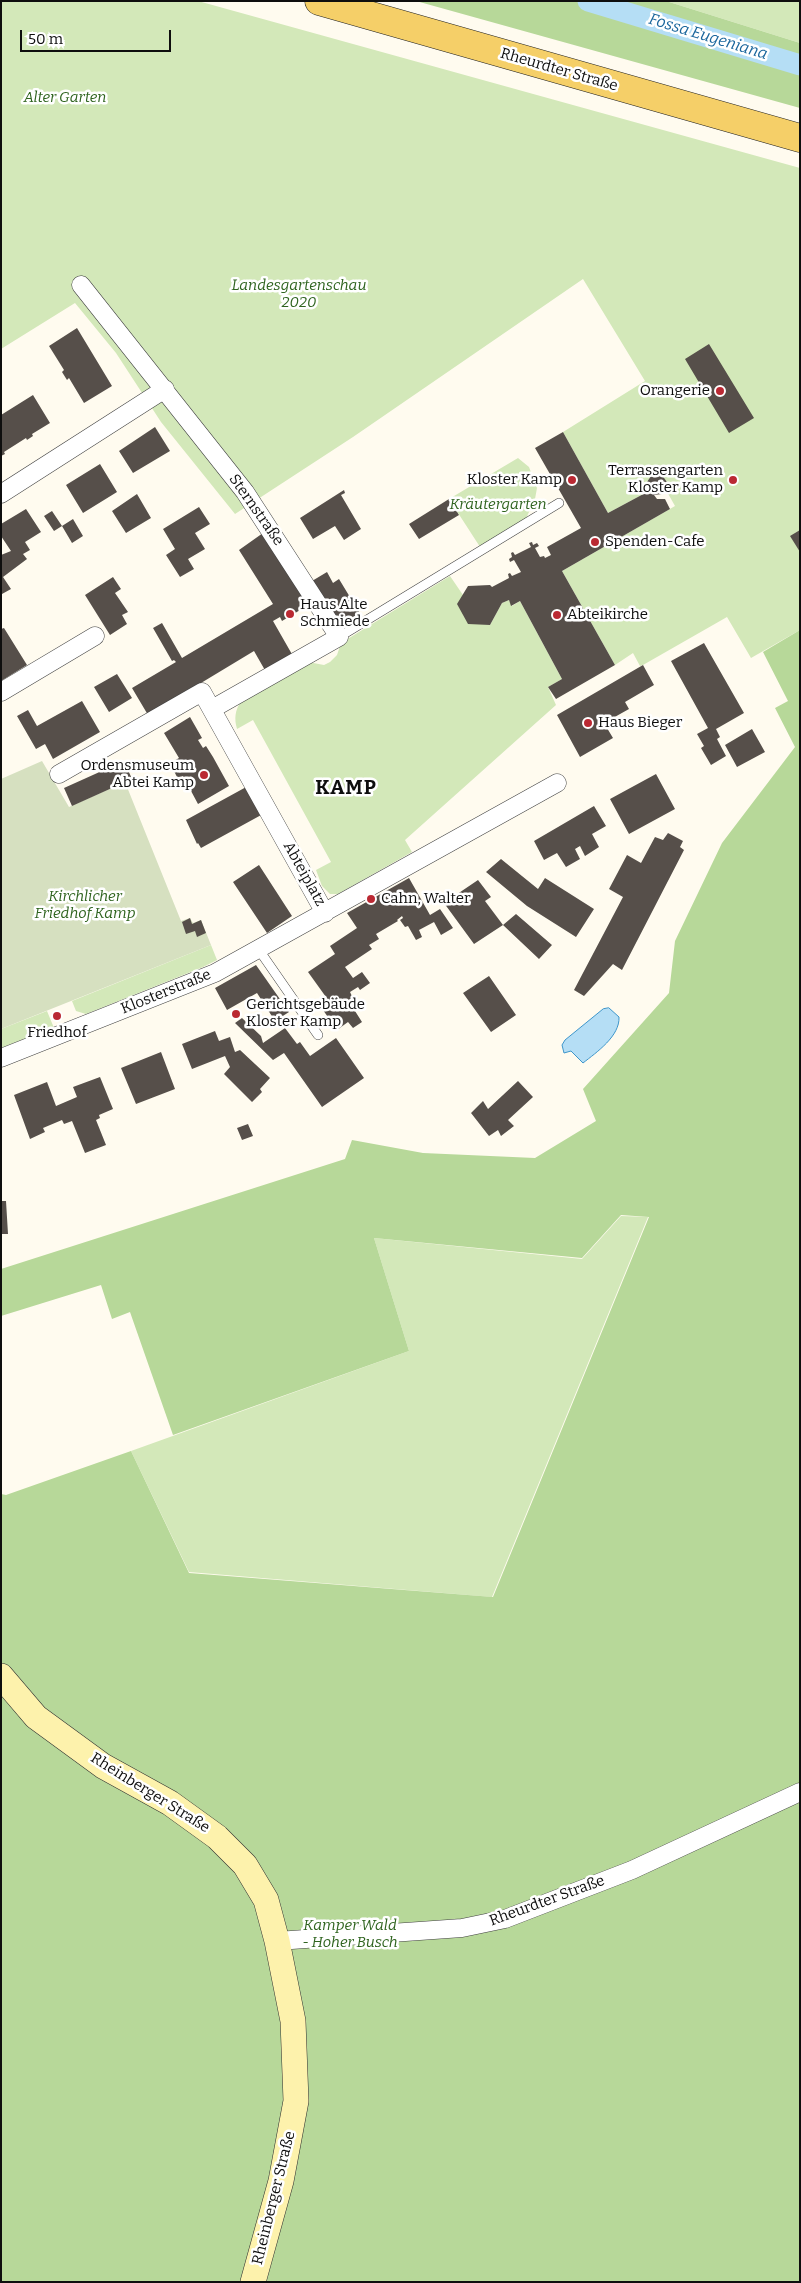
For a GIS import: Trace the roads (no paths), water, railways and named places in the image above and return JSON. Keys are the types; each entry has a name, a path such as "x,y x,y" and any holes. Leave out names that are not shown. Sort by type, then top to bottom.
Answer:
{"main road":[{"name":"Rheurdter Straße","path":"319,1 800,138"},
{"name":"Rheinberger Straße","path":"1,1676 36,1717 103,1766 170,1803 217,1837 245,1865 266,1900 277,1941 293,2021 296,2101 281,2181 253,2282"}],"street":[{"name":"Sternstraße","path":"81,285 165,389 259,511 339,637"},
{"path":"1,494 165,389"},
{"path":"1,692 95,636"},
{"path":"212,708 339,637"},
{"name":"Abteiplatz","path":"59,774 202,692 325,912 557,783"},
{"name":"Klosterstraße","path":"1,1058 208,976 259,950 325,912"},
{"name":"Rheurdter Straße","path":"277,1941 462,1928 506,1919 632,1870 800,1792"}],"lane":[{"path":"339,637 559,503"},
{"path":"259,950 318,1035"}],"water":[{"path":"609,1008 619,1017 616,1031 607,1043 583,1063 571,1051 564,1053 562,1045 565,1040 603,1009"}],"waterway":[{"name":"Fossa Eugeniana","path":"588,1 800,65"}],"place":[{"name":"Orangerie","path":"720,391"},
{"name":"Kloster Kamp","path":"572,480"},
{"name":"Terrassengarten Kloster Kamp","path":"733,480"},
{"name":"Spenden-Cafe","path":"595,542"},
{"name":"Haus Alte Schmiede","path":"290,614"},
{"name":"Abteikirche","path":"557,615"},
{"name":"Haus Bieger","path":"588,723"},
{"name":"Ordensmuseum Abtei Kamp","path":"204,775"},
{"name":"Cahn, Walter","path":"371,899"},
{"name":"Gerichtsgebäude Kloster Kamp","path":"236,1014"},
{"name":"Friedhof","path":"57,1016"}],"district":[{"name":"KAMP","path":"346,788"}],"park label":[{"name":"Alter Garten","path":"65,98"},
{"name":"Landesgartenschau 2020","path":"299,294"},
{"name":"Kräutergarten","path":"498,505"},
{"name":"Kirchlicher Friedhof Kamp","path":"85,906"},
{"name":"Kamper Wald - Hoher Busch","path":"350,1934"}]}
